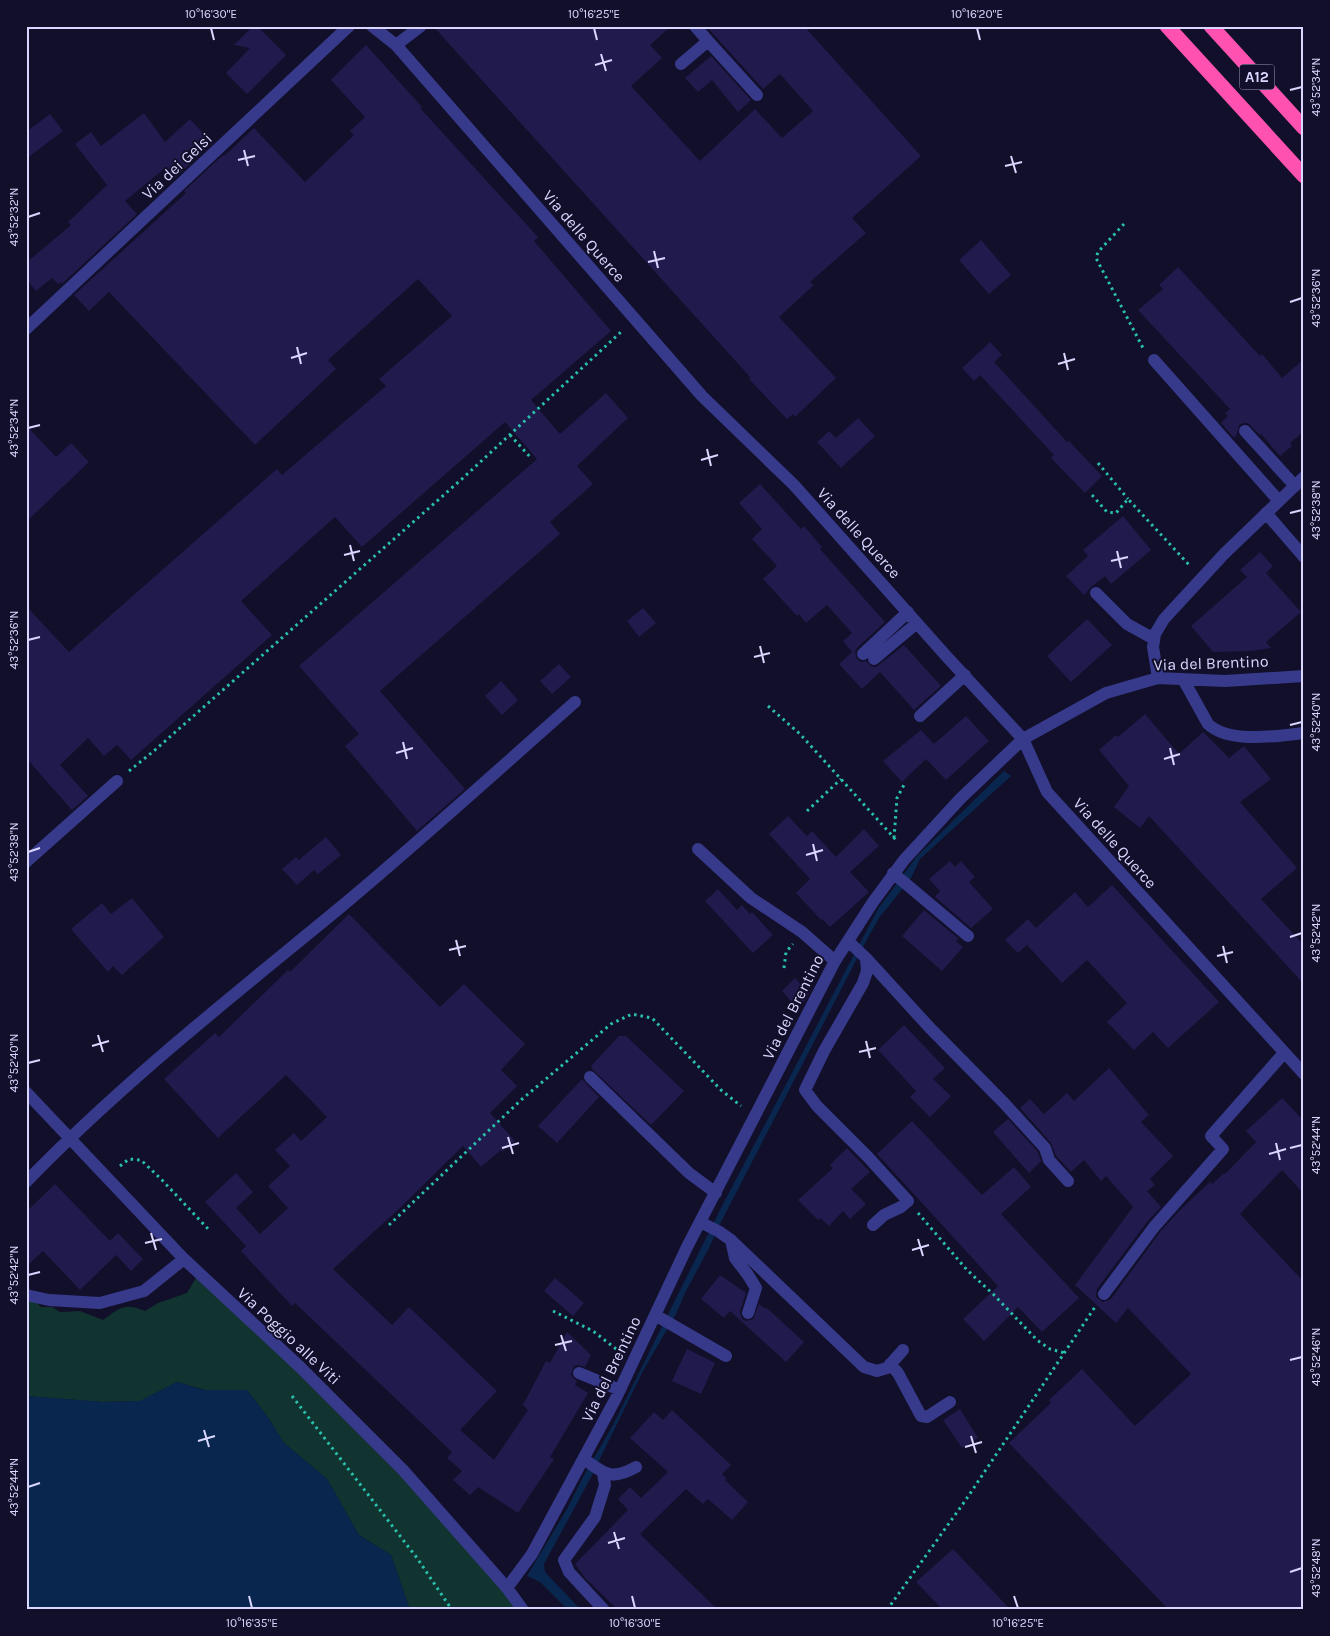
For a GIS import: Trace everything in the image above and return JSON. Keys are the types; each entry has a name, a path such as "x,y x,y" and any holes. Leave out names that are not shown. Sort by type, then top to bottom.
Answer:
{"highway":[{"name":"A12","path":"1167,26 1304,176"},
{"name":"A12","path":"1211,26 1304,128"}],"street":[{"name":"Via dei Gelsi","path":"26,329 349,26"},
{"name":"Via delle Querce","path":"372,26 396,45 702,396 794,484 1023,739 1047,792 1304,1074"},
{"path":"396,45 421,26"},
{"path":"695,26 757,95"},
{"path":"681,64 708,41"},
{"path":"1154,360 1279,501"},
{"path":"1158,678 1153,648 1155,634 1164,619 1201,578 1299,482 1245,431"},
{"path":"1266,513 1304,557"},
{"path":"1096,593 1127,624 1154,639"},
{"path":"908,612 869,656 917,623"},
{"path":"920,716 965,675"},
{"name":"Via del Brentino","path":"507,1588 532,1554 620,1390 700,1222 834,961 893,873 960,799 1023,739 1106,693 1158,678 1225,681 1304,676"},
{"path":"1183,679 1208,724 1219,732 1233,736 1304,733"},
{"path":"26,1182 110,1100 405,851 575,702"},
{"path":"26,862 118,780"},
{"path":"698,849 751,898 802,932 834,961"},
{"path":"893,873 968,936"},
{"path":"848,941 1004,1103 1045,1148 1049,1160 1068,1181"},
{"path":"866,958 867,971 863,983 824,1051 805,1090 817,1106 868,1157 908,1201 901,1207 884,1215 873,1225"},
{"path":"1104,1294 1154,1227 1223,1149 1211,1136 1284,1053"},
{"path":"590,1077 689,1173 716,1193"},
{"name":"Via Poggio alle Viti","path":"26,1092 184,1260 300,1367 403,1470 507,1588 522,1610"},
{"path":"700,1222 731,1240 864,1366 876,1371 887,1368 903,1350"},
{"path":"731,1240 735,1258 756,1288 748,1313"},
{"path":"26,1295 49,1300 100,1303 144,1292 184,1260"},
{"path":"655,1315 726,1356"},
{"path":"890,1364 898,1373 921,1416 927,1417 950,1402"},
{"path":"579,1373 620,1390"},
{"path":"584,1459 603,1473 611,1476 623,1474 636,1467"},
{"path":"603,1473 605,1485 594,1517 564,1560 569,1572 604,1610"}],"path":[{"path":"1124,224 1098,252 1096,258 1148,356 1154,360"},
{"path":"118,780 155,750 463,478 636,319"},
{"path":"510,435 532,459"},
{"path":"1098,463 1128,499 1201,578"},
{"path":"1092,495 1107,512 1116,513 1128,499"},
{"path":"768,706 800,734 909,855"},
{"path":"807,811 841,778"},
{"path":"894,838 898,798 905,783"},
{"path":"784,968 786,952 802,932"},
{"path":"389,1225 521,1100 611,1024 632,1014 652,1018 721,1090 755,1116"},
{"path":"107,1177 130,1160 141,1160 210,1231"},
{"path":"908,1201 967,1270 1038,1340 1050,1349 1065,1353"},
{"path":"887,1610 965,1501 1104,1294"},
{"path":"553,1311 593,1331 617,1350 634,1360"},
{"path":"292,1396 417,1558 452,1610"}],"green space":[{"path":"199,1273 403,1470 523,1610 410,1610 391,1555 359,1535 327,1479 284,1443 267,1416 247,1390 205,1390 177,1382 140,1401 103,1402 26,1396 26,1299 37,1303 41,1307 52,1307 60,1312 80,1311 103,1320 122,1308 132,1307 145,1311 158,1303 187,1293"}],"water":[{"path":"1004,771 1011,776 920,859 911,878 879,918 865,943 721,1222 676,1314 643,1371 589,1481 544,1564 545,1572 581,1610 568,1610 540,1582 527,1576 567,1509 613,1425 721,1208 878,909 917,856"},
{"path":"177,1382 204,1390 247,1390 267,1416 284,1443 327,1479 359,1535 391,1555 410,1610 26,1610 26,1396 103,1402 140,1401"}],"building":[{"path":"253,26 257,26 286,55 247,94 226,73 250,48 234,45"},
{"path":"433,26 671,26 650,45 662,58 631,86 700,161 755,109 782,138 813,111 780,74 763,89 706,26 804,26 921,156 852,218 866,233 810,282 814,285 779,317 836,378 795,417 793,414 787,419"},
{"path":"366,45 422,107 420,108 538,237 534,241 611,331 531,400 560,434 606,393 628,418 577,466 593,484 550,522 560,534 380,691 465,789 417,831 345,746 359,734 299,666 537,459 505,422 362,547 335,517 241,601 272,635 131,760 117,745 104,756 88,738 60,765 88,796 72,810 26,758 26,606 69,652 277,469 282,475 386,386 379,379 452,316 418,279 328,360 336,369 255,445 109,292 89,311 74,295 254,128 305,182 354,135 350,131 365,117 331,80"},
{"path":"711,56 751,100 738,112 712,80 698,92 685,78"},
{"path":"144,113 165,142 190,119 212,143 174,179 164,169 125,201 137,214 62,284 61,282 58,284 52,278 36,291 26,279 26,263 71,225 68,222 107,185 75,144 91,132 101,146"},
{"path":"50,114 63,131 26,159 26,132"},
{"path":"981,240 1011,275 989,294 959,260"},
{"path":"1178,267 1260,356 1262,354 1282,378 1304,359 1304,431 1290,443 1292,446 1280,456 1261,434 1248,423 1239,425 1234,438 1221,423 1228,416 1225,413 1230,409 1138,310 1163,289 1159,285"},
{"path":"990,342 1002,355 994,362 1067,442 1069,441 1102,476 1085,493 1051,458 1054,455 980,375 974,381 962,368"},
{"path":"858,418 875,436 841,468 817,442 829,431 836,438"},
{"path":"26,425 56,457 71,443 89,462 26,522"},
{"path":"760,484 801,529 804,526 822,547 820,549 885,622 857,648 855,652 857,659 861,662 866,661 871,666 876,667 904,645 941,686 914,710 880,672 862,689 839,664 852,652 843,641 852,633 827,605 806,623 799,614 797,616 763,579 777,566 752,539 762,529 739,503"},
{"path":"1123,516 1151,550 1111,584 1105,576 1084,595 1066,576 1088,556 1083,550"},
{"path":"1260,552 1273,566 1266,573 1301,612 1266,642 1271,648 1252,651 1213,652 1191,626 1247,577 1240,570"},
{"path":"643,608 656,623 639,637 627,621"},
{"path":"1087,619 1112,645 1071,682 1047,656"},
{"path":"559,664 571,677 552,694 540,681"},
{"path":"501,681 518,700 502,715 485,696"},
{"path":"1145,714 1179,754 1203,732 1229,758 1244,746 1271,779 1240,802 1297,868 1261,899 1304,945 1304,984 1149,816 1140,828 1114,807 1129,786 1099,750"},
{"path":"966,716 989,741 946,780 926,759 902,782 883,761 921,730 934,744"},
{"path":"788,816 807,836 812,831 836,857 864,829 879,846 850,872 869,892 830,927 796,893 810,879 769,834"},
{"path":"326,837 341,855 318,874 314,870 297,885 282,869 296,857 299,860"},
{"path":"950,861 955,867 961,861 975,877 969,882 993,909 971,928 935,897 940,891 929,879"},
{"path":"1112,885 1219,1002 1168,1048 1153,1032 1134,1050 1107,1022 1127,1003 1087,960 1062,983 1027,945 1018,953 1005,940 1028,919 1036,928 1075,892 1088,907"},
{"path":"718,889 737,910 742,905 750,914 752,912 773,935 753,953 705,901"},
{"path":"132,898 164,937 122,975 113,966 108,972 71,929 102,903 111,914"},
{"path":"924,910 959,939 956,941 963,947 942,971 902,936"},
{"path":"349,914 440,1007 464,984 525,1044 501,1070 517,1086 490,1113 515,1141 481,1167 463,1146 400,1208 333,1269 392,1325 409,1307 497,1391 460,1430 494,1460 528,1410 523,1405 546,1361 550,1363 567,1332 591,1355 585,1367 574,1366 571,1374 577,1381 575,1385 588,1393 550,1457 554,1459 518,1513 478,1487 470,1495 453,1480 462,1471 447,1458 452,1452 295,1303 292,1306 241,1251 246,1246 205,1202 236,1173 253,1192 236,1208 260,1234 288,1208 268,1186 290,1166 275,1150 294,1133 301,1141 327,1117 286,1075 218,1138 164,1079 215,1033 219,1037 288,970 290,972"},
{"path":"795,978 809,993 797,1008 782,991"},
{"path":"904,1025 945,1068 933,1079 951,1096 930,1117 910,1097 916,1091 878,1050"},
{"path":"619,1036 626,1036 684,1091 651,1125 592,1069 591,1066"},
{"path":"1109,1068 1149,1115 1141,1122 1173,1156 1150,1179 1155,1185 1147,1191 1161,1207 1147,1222 1097,1289 1096,1297 1103,1302 1111,1299 1160,1232 1179,1211 1210,1182 1212,1184 1225,1174 1256,1142 1246,1131 1282,1098 1304,1121 1304,1194 1282,1170 1240,1214 1304,1282 1304,1610 1169,1610 1009,1443 1051,1403 1049,1400 1082,1369 1135,1426 1191,1374 1128,1308 1116,1323 1075,1285 1133,1207 1106,1176 1101,1181 1084,1160 1071,1172 1056,1156 1051,1143 1020,1108 1030,1099 1044,1114 1067,1093 1074,1101"},
{"path":"582,1079 599,1097 557,1143 538,1126"},
{"path":"1008,1119 1038,1152 1041,1161 1029,1173 993,1132"},
{"path":"912,1121 982,1195 1014,1167 1031,1187 1001,1214 1079,1298 1042,1332 1018,1307 984,1341 963,1319 998,1286 877,1154"},
{"path":"847,1148 870,1172 851,1189 866,1204 850,1219 843,1211 829,1226 820,1218 818,1220 798,1200 833,1168 830,1165"},
{"path":"55,1184 110,1241 118,1233 143,1259 131,1271 116,1255 80,1290 43,1251 26,1267 26,1212"},
{"path":"720,1275 746,1293 740,1311 742,1319 746,1321 753,1319 759,1304 767,1308 804,1342 786,1362 730,1311 724,1318 701,1299"},
{"path":"555,1278 584,1303 573,1316 544,1291"},
{"path":"687,1349 715,1363 701,1394 672,1381"},
{"path":"960,1409 978,1438 962,1448 943,1420"},
{"path":"672,1410 731,1465 722,1474 727,1479 725,1480 748,1502 732,1520 708,1499 703,1504 686,1489 640,1534 718,1610 618,1610 585,1578 575,1564 628,1510 618,1499 630,1487 641,1498 668,1472 630,1438 654,1412 663,1420"},
{"path":"953,1549 1011,1610 943,1610 916,1582"}]}
